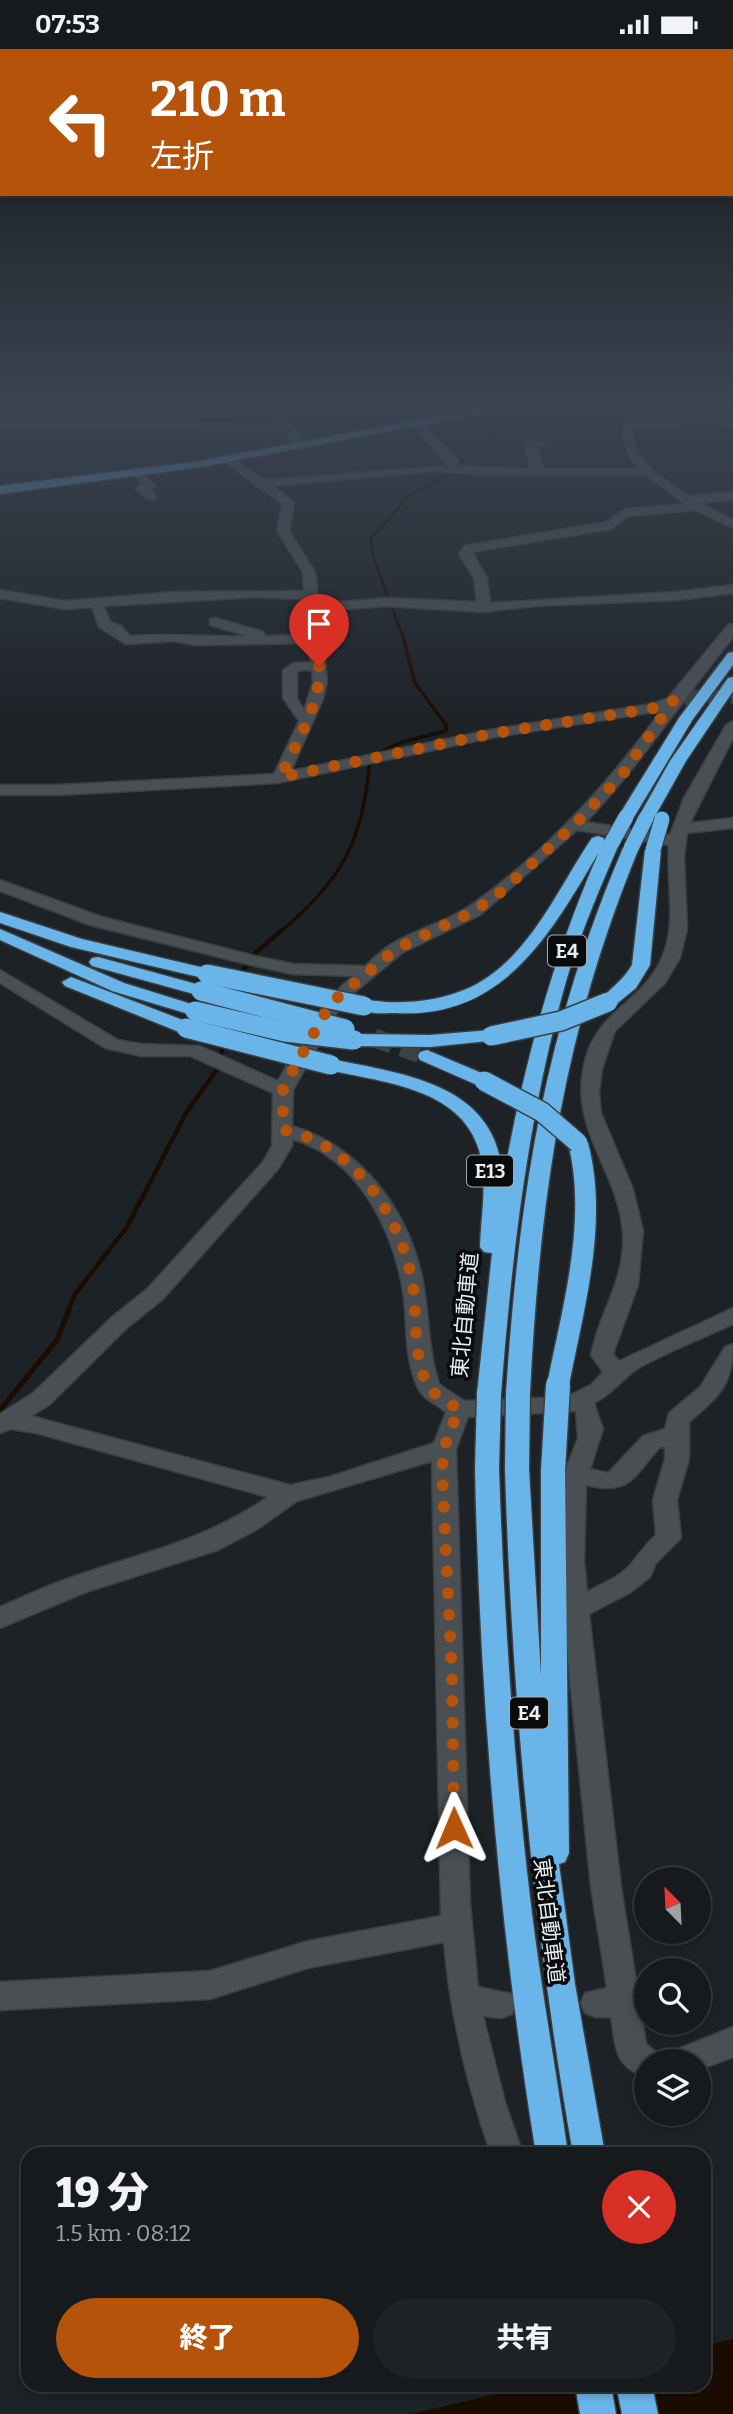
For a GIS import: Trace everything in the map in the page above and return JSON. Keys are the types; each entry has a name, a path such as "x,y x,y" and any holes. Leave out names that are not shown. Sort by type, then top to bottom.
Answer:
{"highway":[{"name":"東北自動車道","path":"588,2147 557,1956 537,1800 525,1671 517,1469 518,1393 529,1228 559,1052 589,950 620,816 686,718 733,656"},
{"name":"E13","path":"0,934 190,1019 285,1032 353,1034 430,1041 491,1036 561,1021 608,1002 630,984 640,965 654,819 697,732 733,681"},
{"name":"東北自動車道","path":"551,2147 522,1959 503,1797 489,1582 487,1469 490,1388 505,1226 519,1133 534,1062 556,980 614,844 654,819"},
{"name":"E13","path":"0,918 77,954 204,983 363,1006 429,1008 466,998 489,986 510,969 614,844"},
{"name":"E13","path":"0,941 96,994 190,1019 331,1065 408,1082 458,1105 484,1135 491,1164 490,1388"},
{"name":"E13","path":"204,983 353,1034"},
{"path":"428,1056 484,1081 542,1112 578,1143 587,1174 579,1266 558,1385 564,1473 557,1956"},
{"path":"594,2392 598,2414"},
{"path":"635,2392 640,2414"}],"street":[{"path":"281,777 320,682 309,572 283,531 287,511"},
{"path":"483,608 485,588 475,563 466,554 468,549 611,525 625,513 636,511"},
{"path":"709,511 733,524"},
{"path":"0,594 47,604 254,593 312,602 483,608 534,602 677,596 733,589"},
{"path":"97,603 104,624 116,629 123,639 314,639"},
{"path":"215,622 265,638"},
{"path":"4,1423 41,1399 186,1263 271,1165 282,1146 283,1090 324,1015 366,971 396,949 484,905 574,825 623,774 733,628"},
{"path":"306,719 292,708 288,690 290,670 299,666 319,666"},
{"path":"0,790 70,790 281,777 495,733 655,708 679,699"},
{"path":"616,1373 601,1355 623,1297 633,1253 633,1230 626,1192 590,1116 590,1080 601,1038 607,1029 656,983 671,960 680,922 678,835 733,725"},
{"path":"574,825 678,835 733,823"},
{"path":"0,885 96,921 255,961 293,969 366,971"},
{"path":"0,975 113,1044 141,1050 193,1051 283,1090"},
{"path":"283,1130 312,1138 334,1150 371,1188 400,1239 407,1260 423,1370 429,1388 459,1409 570,1405 582,1402 616,1373 733,1315"},
{"path":"576,1608 622,1584 641,1570 646,1558 669,1538 665,1500 677,1459 677,1419 708,1393 730,1362"},
{"path":"582,1402 592,1415 593,1426 564,1473 571,1561 606,1887 610,2002 634,2054"},
{"path":"459,1409 444,1448 457,1927 464,2000 489,2102 505,2147"},
{"path":"4,1423 36,1425 268,1491 290,1494 330,1485 444,1448"},
{"path":"564,1473 611,1482 620,1477 651,1442 677,1434"},
{"path":"0,1618 97,1577 209,1543 247,1524 290,1494"},
{"path":"0,1996 209,1985 233,1981 284,1961 309,1955 370,1941 457,1927"},
{"path":"464,2000 501,2004"},
{"path":"711,2051 733,2042"}],"shaded area":[{"path":"733,2339 733,2414 411,2414 504,2392 711,2392 711,2344"}],"waterway":[{"path":"395,511 371,538 373,556 402,635"},
{"path":"280,932 320,894 346,856 362,812 370,757 402,742 446,731 446,725 415,683 402,633"},
{"path":"240,975 253,955 282,930"},
{"path":"68,1311 75,1294 127,1227 186,1113 218,1068 223,1045"},
{"path":"0,1410 57,1340 69,1310"}],"tunnel":[{"path":"685,698 733,697"},
{"path":"374,1038 427,1056"}],"route":[{"path":"319,666 320,682 316,699 281,777 495,733 655,708 673,701 623,774 574,825 502,891 474,911 396,949 366,971 337,998 299,1057 283,1090 283,1130 312,1138 334,1150 352,1165 371,1188 400,1239 413,1286 419,1350 429,1388 459,1409 444,1448 442,1471 452,1675 454,1828"}]}
